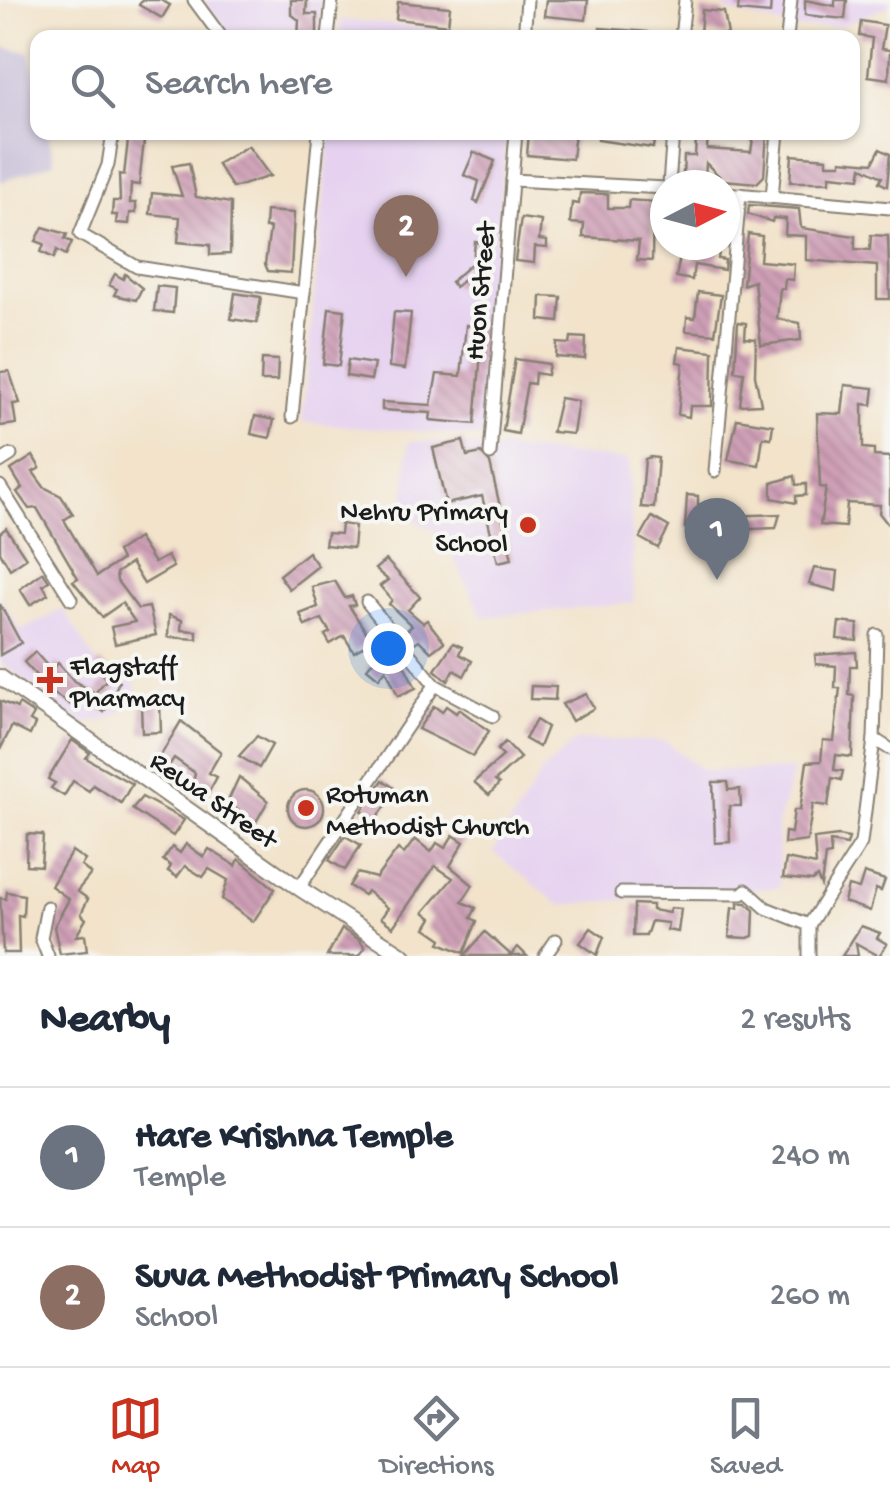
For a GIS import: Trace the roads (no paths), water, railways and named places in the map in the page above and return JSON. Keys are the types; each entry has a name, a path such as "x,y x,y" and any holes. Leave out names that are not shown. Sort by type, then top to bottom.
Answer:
{"main road":[{"name":"Rewa Street","path":"0,677 299,888 404,956"}],"street":[{"path":"194,0 216,30"},
{"path":"329,30 332,0"},
{"path":"525,30 527,0"},
{"path":"682,30 684,0"},
{"path":"788,30 791,0"},
{"path":"112,140 108,165 80,234 137,267 304,293"},
{"path":"292,417 316,140"},
{"name":"Huon Street","path":"490,454 515,140"},
{"path":"669,170 672,140"},
{"path":"772,197 777,140"},
{"path":"512,180 650,185"},
{"path":"740,194 890,208"},
{"path":"715,471 734,260"},
{"path":"0,486 71,598"},
{"path":"366,602 434,684 494,716"},
{"path":"810,956 809,926 860,843 874,739 878,635"},
{"path":"299,888 434,684"},
{"path":"874,739 890,749"},
{"path":"620,893 742,894 746,890 766,908 809,926"},
{"path":"47,908 41,938 48,956"},
{"path":"545,956 556,940"}],"place":[{"name":"Suva Methodist Primary School","path":"406,277"},
{"name":"Nehru Primary School","path":"528,525"},
{"name":"Hare Krishna Temple","path":"717,580"},
{"name":"Flagstaff Pharmacy","path":"50,680"},
{"name":"Rotuman Methodist Church","path":"306,808"}]}
